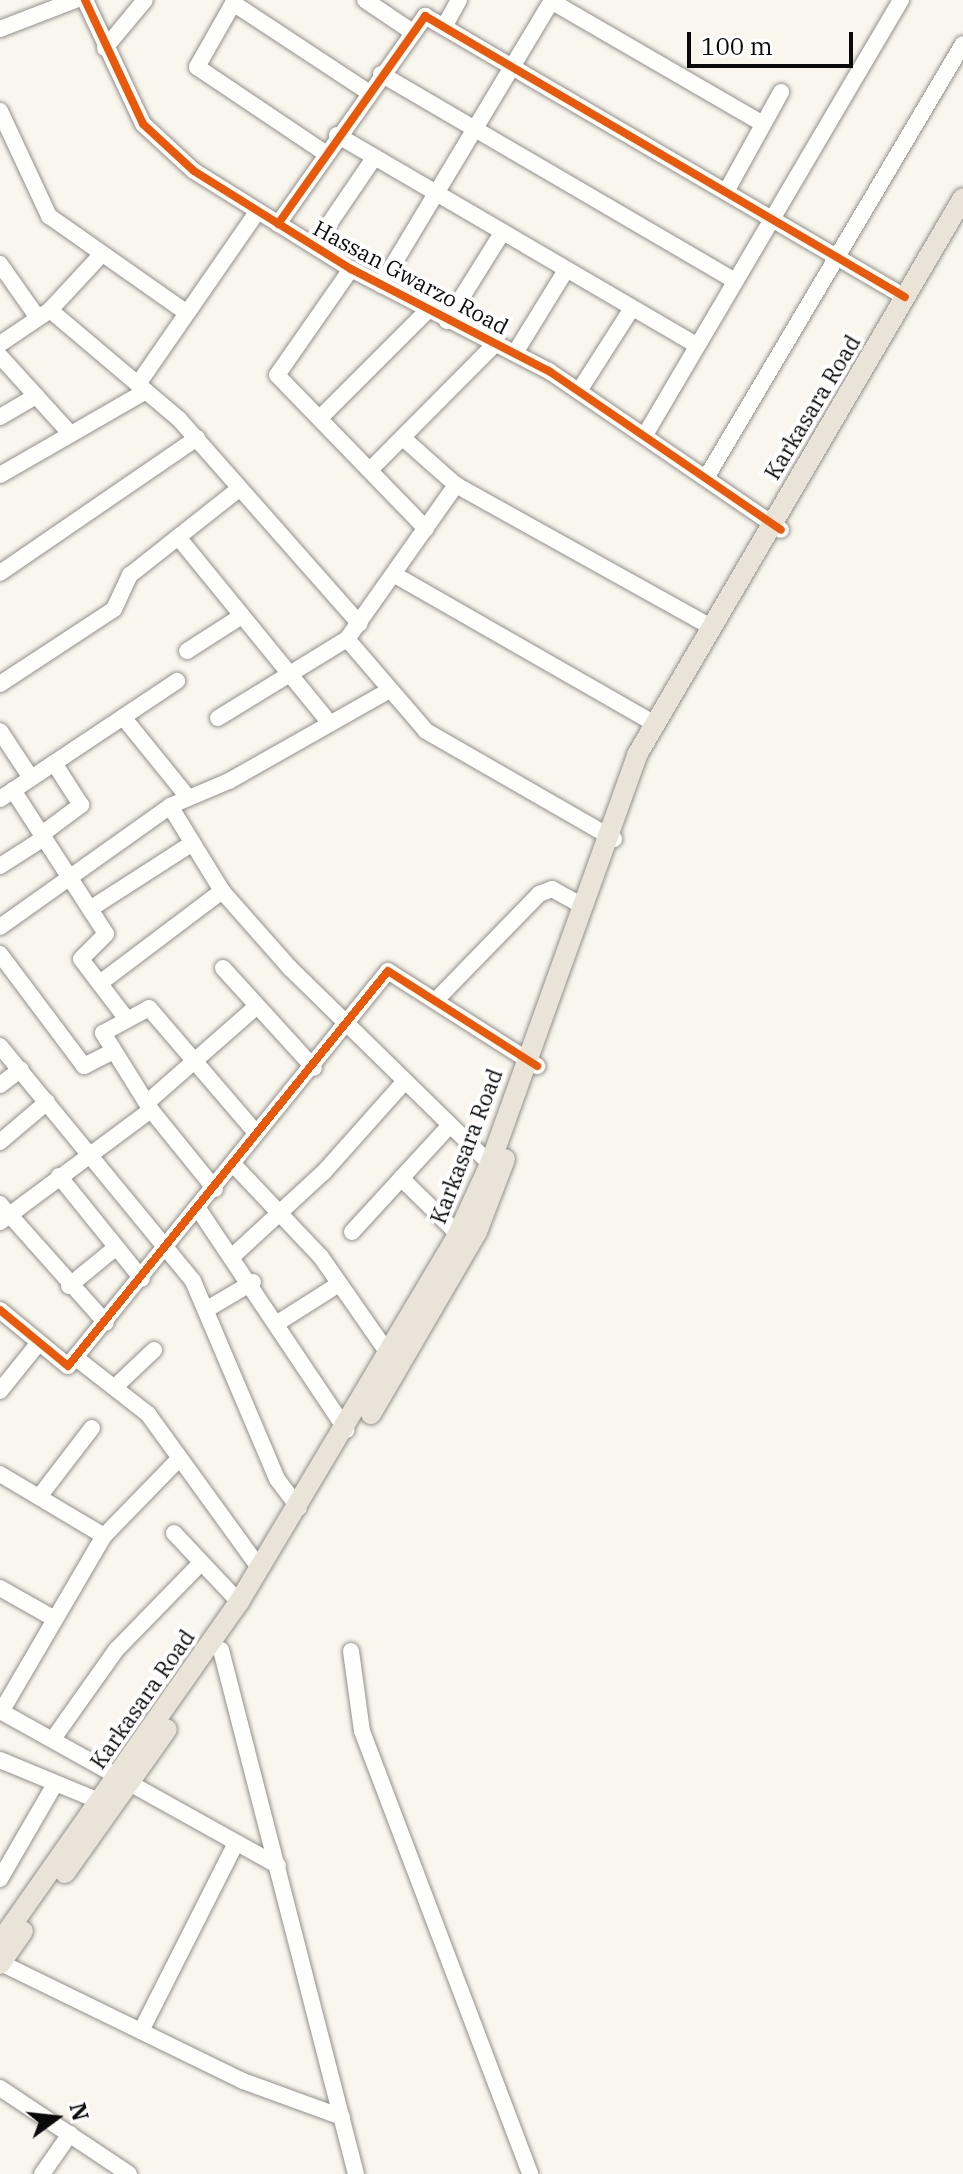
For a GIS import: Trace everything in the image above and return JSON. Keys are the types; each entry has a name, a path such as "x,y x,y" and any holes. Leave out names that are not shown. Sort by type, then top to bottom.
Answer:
{"main road":[{"name":"Karkasara Road","path":"531,1063 579,904 609,836 776,527 963,198"},
{"name":"Karkasara Road","path":"0,1942 99,1801 124,1778 221,1650 447,1286 490,1202 531,1063 609,836 653,723 709,626 776,527 963,224"},
{"name":"Karkasara Road","path":"0,1963 239,1602 346,1430 458,1234 520,1097"}],"street":[{"path":"0,29 75,0"},
{"name":"Hassan Gwarzo Road","path":"85,0 105,48 156,141 257,212 351,269 427,311 515,353 579,391 776,527"},
{"path":"105,48 145,0"},
{"path":"365,0 411,31"},
{"path":"444,27 459,0"},
{"path":"645,435 694,344 772,220 901,0"},
{"path":"325,153 197,67 234,1 368,92"},
{"path":"381,285 552,1 763,124"},
{"path":"278,224 337,135 425,16 727,190 772,220 839,256 905,297"},
{"path":"706,478 963,44"},
{"path":"381,74 733,280"},
{"path":"727,190 781,92"},
{"path":"0,111 49,216 184,311"},
{"path":"337,135 694,344"},
{"path":"314,246 374,158"},
{"path":"0,475 67,430 142,387 184,311 257,212"},
{"path":"447,321 502,233"},
{"path":"0,344 44,314 101,255"},
{"path":"0,264 44,314 142,387 197,438 360,624"},
{"path":"351,269 277,370 426,529"},
{"path":"515,353 566,270"},
{"path":"579,391 632,308"},
{"path":"320,418 427,311"},
{"path":"370,470 495,344"},
{"path":"0,356 67,430"},
{"path":"0,417 36,396"},
{"path":"0,573 197,438"},
{"path":"403,438 456,485 709,626"},
{"path":"218,718 347,639 456,485"},
{"path":"0,684 127,591 130,575 239,489"},
{"path":"178,537 240,617 329,722"},
{"path":"395,575 653,723"},
{"path":"187,651 240,617"},
{"path":"347,639 426,731 609,836"},
{"path":"126,1018 81,956 106,938 43,836 6,794 177,681"},
{"path":"0,927 170,806 236,777 390,690"},
{"path":"123,717 187,796"},
{"path":"0,731 31,778"},
{"path":"0,866 81,805 54,763"},
{"path":"170,806 222,891 345,1027 490,1164"},
{"path":"90,909 193,843"},
{"path":"438,998 539,894 552,889 579,904"},
{"path":"100,983 222,891"},
{"path":"0,954 84,1066 113,1051"},
{"path":"223,968 314,1068"},
{"path":"0,1310 63,1367 76,1358 171,1246 256,1133 314,1068 373,982 394,971 531,1063"},
{"path":"106,1323 3,1213 59,1176 150,1105 257,1006"},
{"path":"215,1189 150,1105 103,1033 149,1008 256,1133"},
{"path":"0,1046 88,1154 171,1246 209,1308 277,1479 299,1508"},
{"path":"0,1085 21,1069"},
{"path":"235,1254 281,1212 405,1081"},
{"path":"0,1142 47,1102"},
{"path":"352,1232 450,1125"},
{"path":"234,1165 281,1212 339,1284 390,1356"},
{"path":"59,1176 114,1249 142,1279"},
{"path":"401,1178 458,1234"},
{"path":"199,1210 235,1254 346,1430"},
{"path":"69,1286 114,1249"},
{"path":"209,1308 253,1282"},
{"path":"279,1322 339,1284"},
{"path":"0,1391 37,1345"},
{"path":"117,1385 154,1350"},
{"path":"76,1358 117,1385 148,1414 260,1569"},
{"path":"39,1497 92,1428"},
{"path":"179,1459 104,1536 0,1712 124,1778 235,1845 278,1866"},
{"path":"0,1474 104,1536"},
{"path":"174,1533 239,1602"},
{"path":"53,1739 116,1650 201,1563"},
{"path":"0,1588 53,1618"},
{"path":"221,1650 356,2174"},
{"path":"351,1651 362,1731 530,2174"},
{"path":"0,1760 54,1786 99,1801"},
{"path":"0,1879 54,1786"},
{"path":"141,2031 235,1845"},
{"path":"0,1963 141,2031 342,2117"},
{"path":"0,2088 129,2174"},
{"path":"42,2174 70,2134"}],"cycle path":[{"path":"85,0 143,124 194,171 351,269 549,371 781,530"},
{"path":"278,224 425,16 905,297"},
{"path":"0,1310 68,1366 388,971 537,1066"}]}
